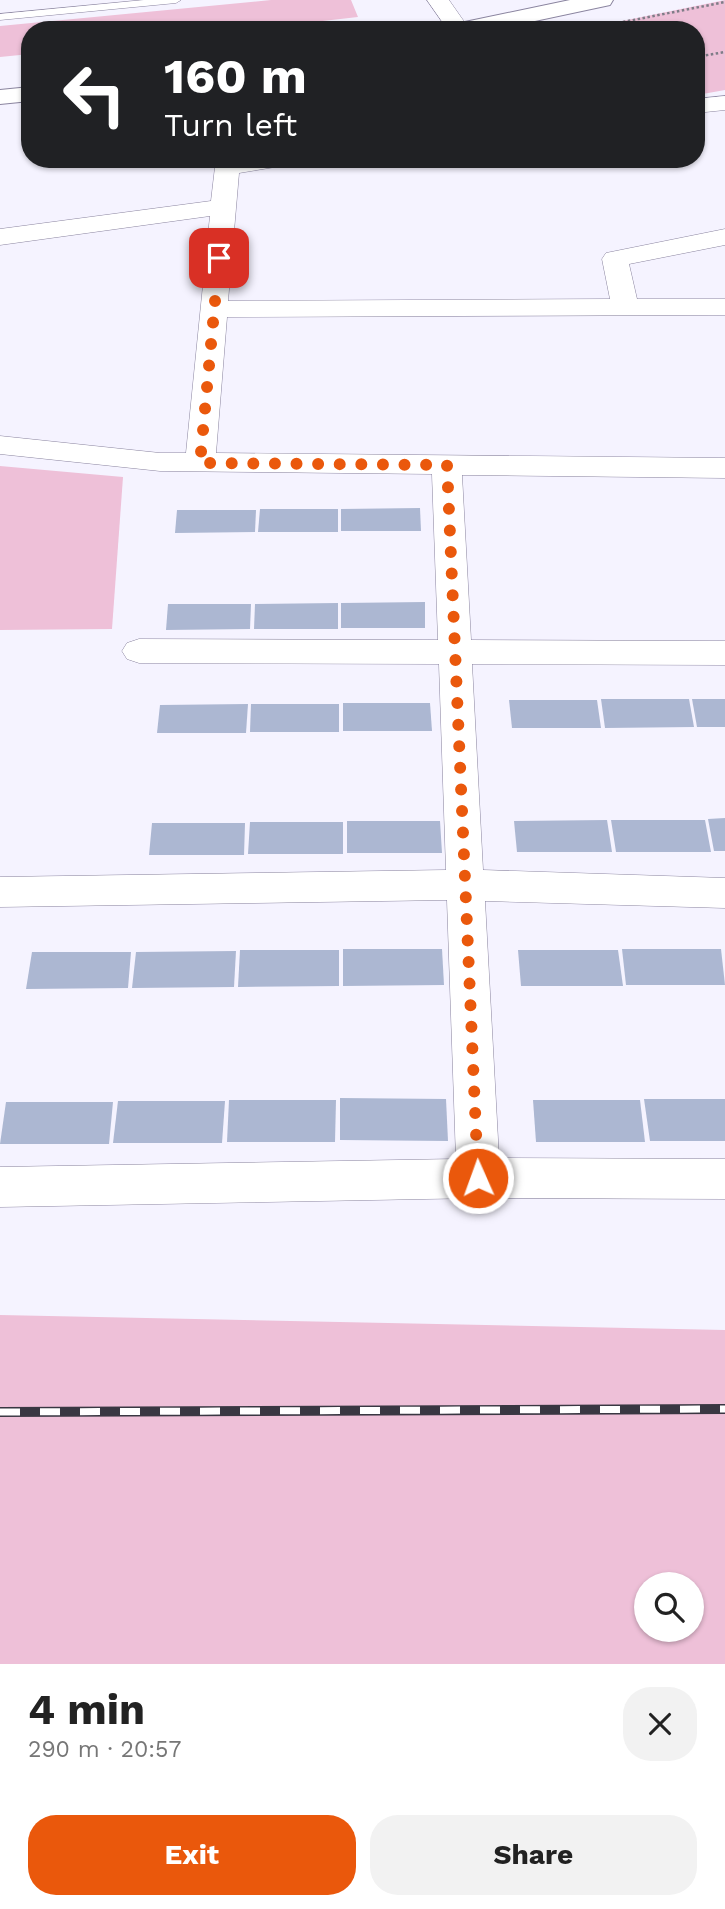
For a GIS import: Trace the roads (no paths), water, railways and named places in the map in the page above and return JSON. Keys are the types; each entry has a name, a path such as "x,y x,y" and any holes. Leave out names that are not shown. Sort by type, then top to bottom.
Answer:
{"street":[{"path":"438,0 453,21"},
{"path":"502,21 602,0"},
{"path":"0,97 21,95"},
{"path":"705,105 725,103"},
{"path":"200,463 227,168"},
{"path":"0,237 223,207"},
{"path":"625,307 615,259 725,237"},
{"path":"214,309 725,307"},
{"path":"0,445 160,462 725,468"},
{"path":"447,465 478,1178"},
{"path":"139,651 725,653"},
{"path":"0,891 466,885 725,893"},
{"path":"0,1187 478,1178 725,1179"}],"lane":[{"path":"0,17 176,0"}],"railway":[{"path":"0,1412 725,1409"}]}
